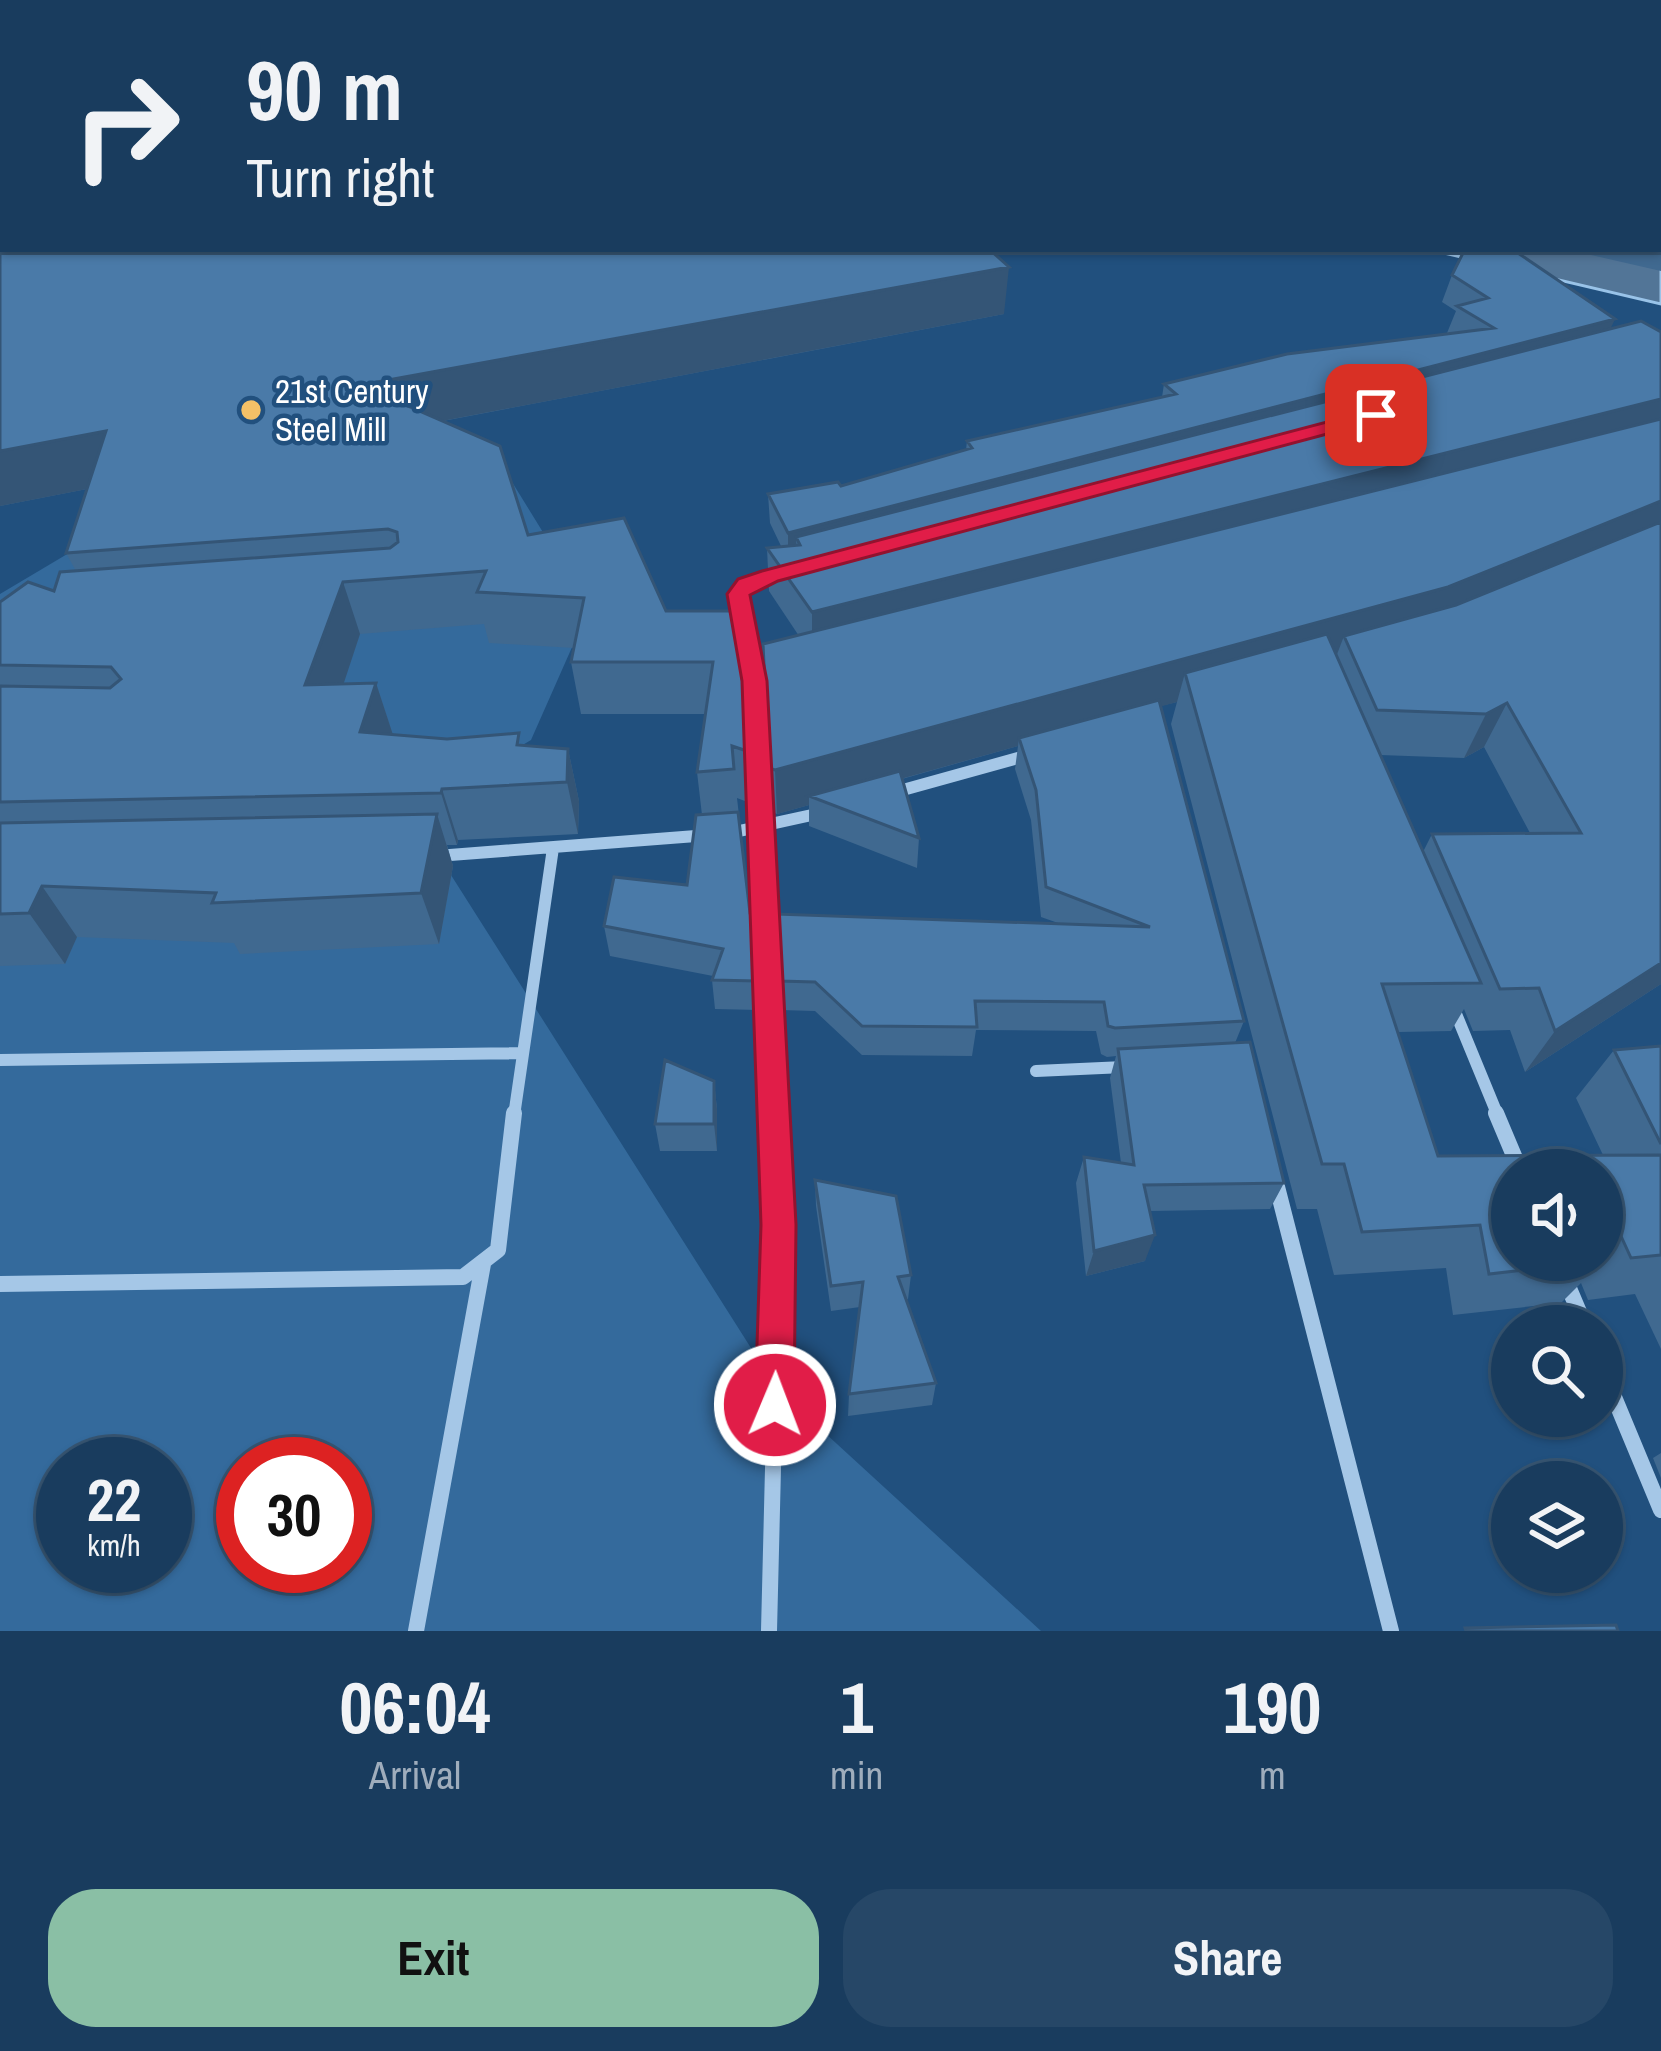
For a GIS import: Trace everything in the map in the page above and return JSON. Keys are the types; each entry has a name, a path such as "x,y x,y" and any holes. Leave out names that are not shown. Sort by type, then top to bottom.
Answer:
{"street":[{"path":"769,1631 779,1225 755,681 738,594 746,584 791,570"},
{"path":"755,681 777,675"},
{"path":"870,799 1048,749"},
{"path":"425,856 758,830 825,812"},
{"path":"0,1284 463,1276 483,1264 498,1250 521,1053 553,848"},
{"path":"1449,998 1511,1149"},
{"path":"0,1060 521,1053"},
{"path":"1036,1071 1152,1065"},
{"path":"1268,1150 1391,1631"},
{"path":"416,1631 483,1264"},
{"path":"1623,1419 1661,1510"}],"shaded area":[{"path":"1440,252 1607,252 1661,264 1661,304"},
{"path":"496,456 565,568 592,602 531,740 411,812 777,1389 1041,1631 0,1631 0,594 143,509"}],"building":[{"path":"0,252 992,252 1009,267 360,385 500,446 528,535 624,518 666,611 738,611 747,751 732,746 734,769 697,772 713,662 571,662 584,598 477,592 486,571 343,582 305,685 376,683 360,732 447,739 519,733 517,745 568,749 567,782 442,789 441,793 0,802 0,686 110,688 121,679 111,667 0,665 0,602 28,582 54,591 60,572 390,548 398,542 397,532 388,529 66,553 106,431 0,451"},
{"path":"1464,252 1516,252 1615,319 788,533 768,494 838,482 841,486 972,448 967,441 1176,394 1164,384 1287,354 1494,328 1457,306 1488,298 1452,275"},
{"path":"1641,321 1661,332 1661,399 812,612 767,548 800,545 796,537"},
{"path":"1661,419 1661,501 1448,587 769,768 763,644"},
{"path":"1661,522 1661,963 1555,1031 1539,988 1500,989 1432,834 1581,833 1507,703 1486,714 1377,710 1344,636 1456,605"},
{"path":"1327,634 1481,983 1382,984 1438,1156 1491,1156 1491,1274 1480,1225 1362,1232 1344,1164 1322,1164 1185,673"},
{"path":"1159,700 1244,1021 1115,1028 1108,1026 1104,1002 975,1001 977,1027 862,1026 815,982 779,981 776,914 1150,927 1046,887 1036,790 1019,738"},
{"path":"900,771 919,838 809,796"},
{"path":"738,812 750,913 754,913 757,981 712,980 723,949 604,926 614,877 687,885 696,815"},
{"path":"437,814 421,893 212,903 216,893 42,886 29,913 0,914 0,823"},
{"path":"1250,1042 1284,1183 1144,1185 1155,1235 1094,1251 1084,1157 1134,1165 1118,1049"},
{"path":"1661,1046 1661,1144 1614,1050"},
{"path":"665,1060 714,1081 714,1124 655,1124"},
{"path":"1623,1155 1661,1155 1661,1255 1631,1258 1623,1240"},
{"path":"815,1180 896,1196 911,1275 898,1277 936,1383 849,1394 863,1282 831,1286"},
{"path":"1616,1625 1618,1631 1465,1628"}],"place":[{"name":"21st Century Steel Mill","path":"251,410"}],"route":[{"path":"775,1405 779,1225 755,681 738,594 746,584 770,576 962,522 1376,415"}]}
